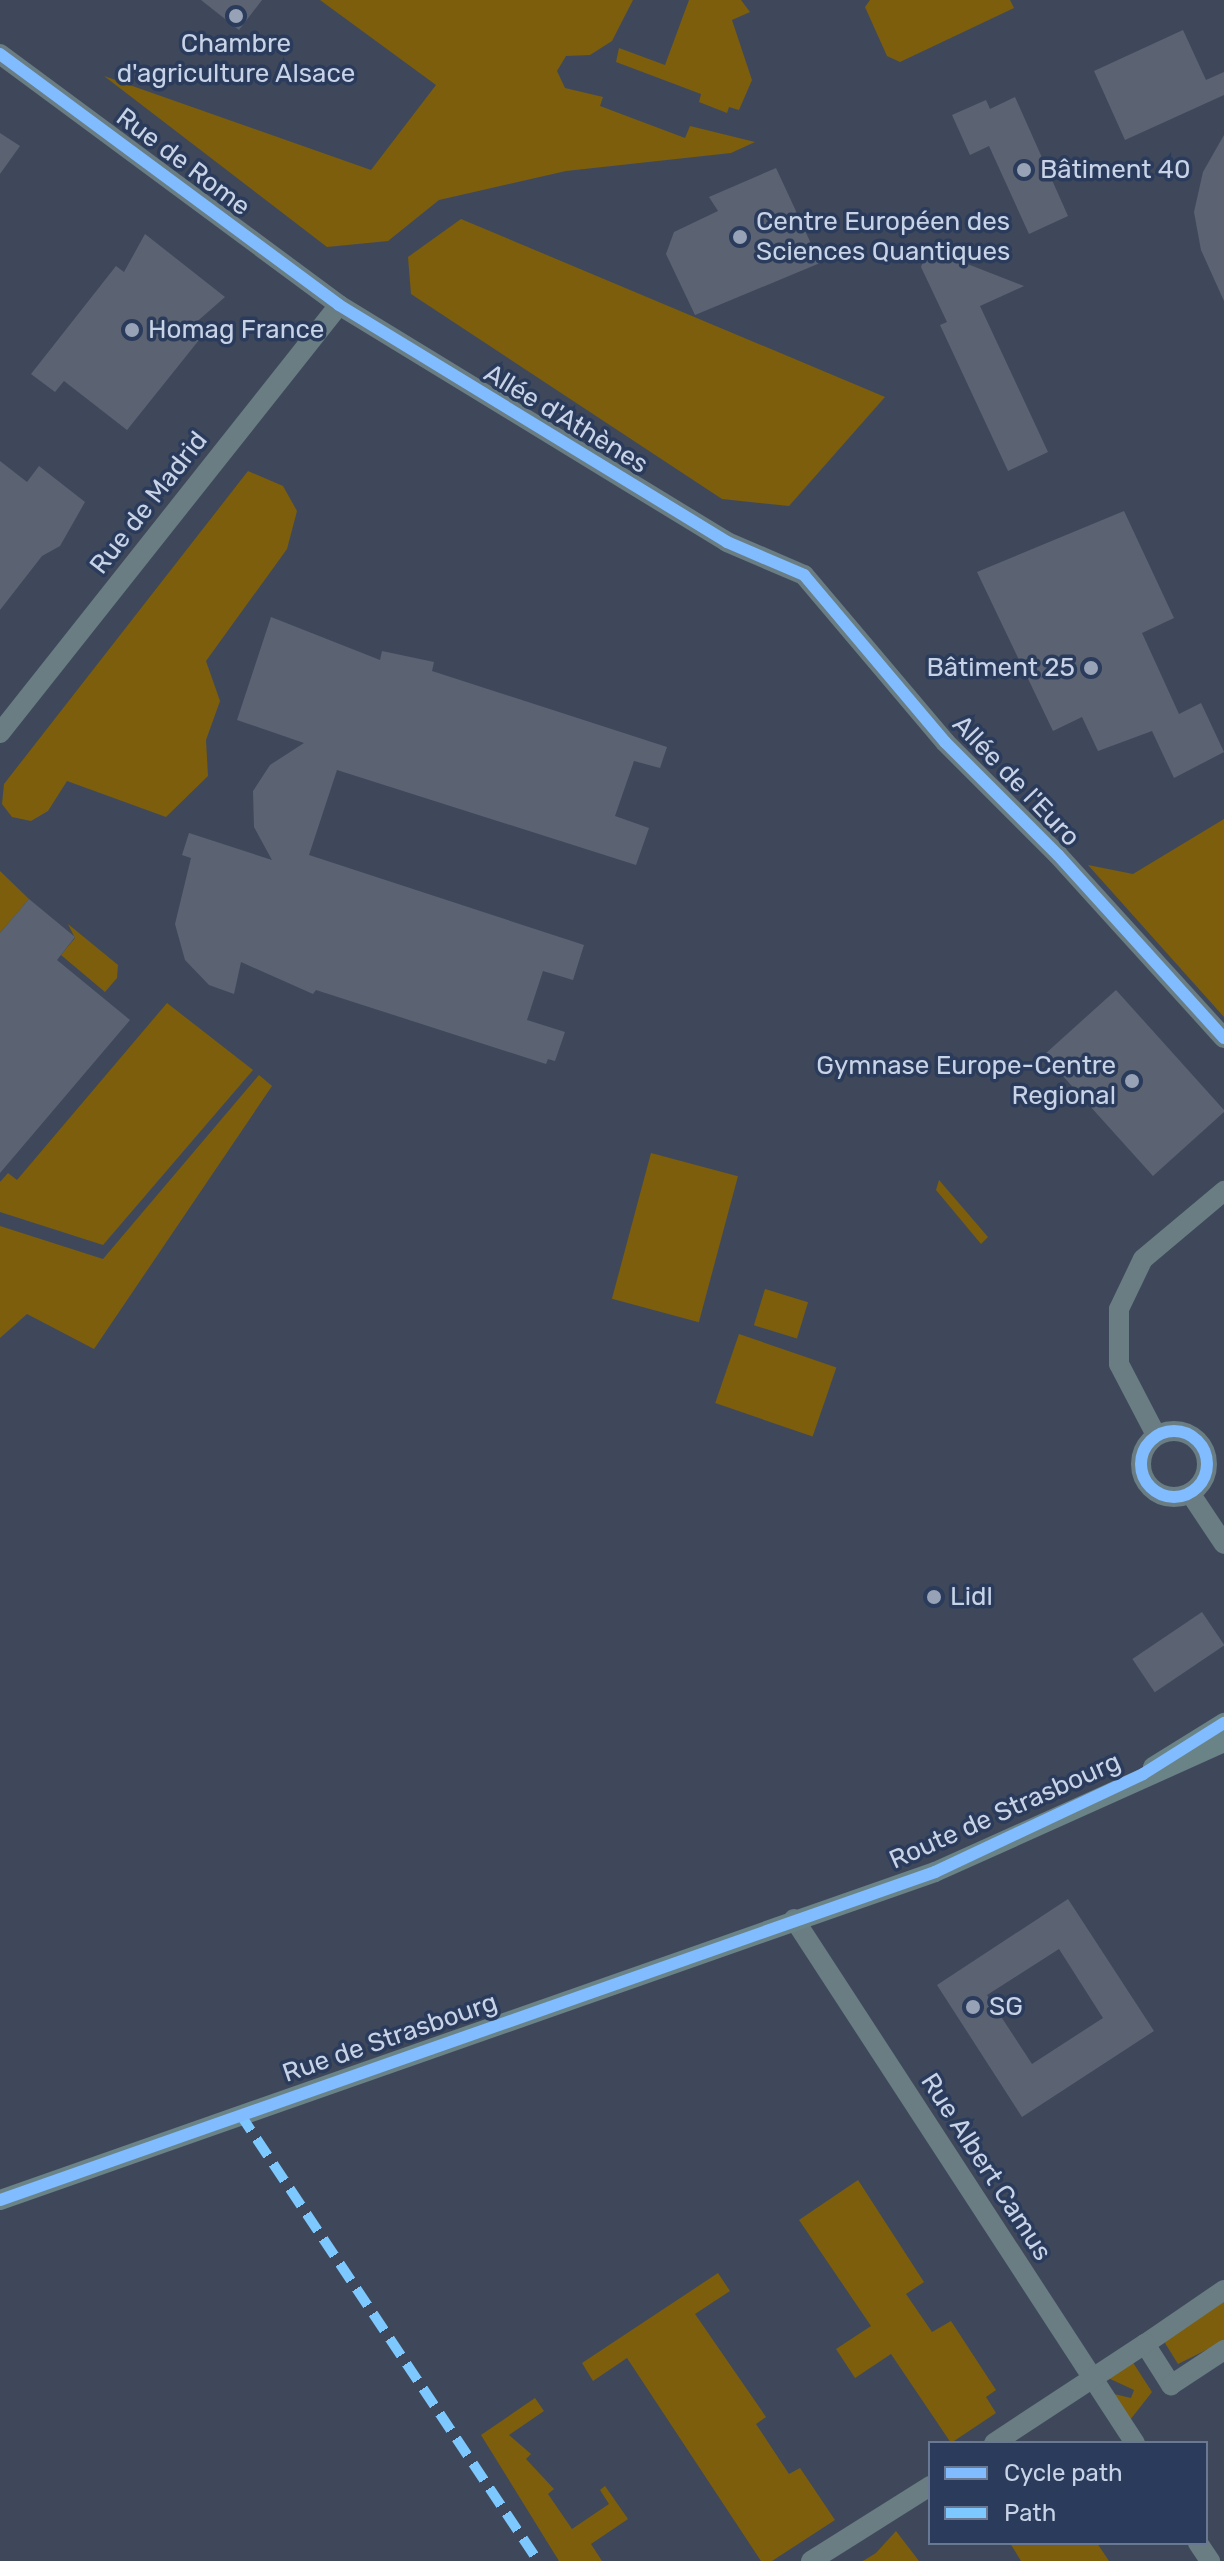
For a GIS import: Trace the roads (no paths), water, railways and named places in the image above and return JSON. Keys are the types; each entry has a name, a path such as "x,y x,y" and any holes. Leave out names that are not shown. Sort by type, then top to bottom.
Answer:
{"main road":[{"name":"Route de Strasbourg","path":"1143,1774 1224,1723"},
{"name":"Route de Strasbourg","path":"794,1919 935,1872 1143,1774 1224,1742"},
{"name":"Rue de Strasbourg","path":"0,2200 794,1919"}],"street":[{"name":"Rue de Rome","path":"0,54 339,305"},
{"name":"Allée d'Athènes","path":"339,305 727,542 775,558"},
{"name":"Rue de Madrid","path":"0,733 339,305"},
{"name":"Allée de l'Euro","path":"775,558 820,591 945,742 1058,855 1224,1038"},
{"path":"1156,1435 1119,1364 1119,1309 1143,1259 1224,1191"},
{"path":"1175,1430 1200,1444 1205,1476 1190,1493 1168,1497 1143,1477 1141,1458 1156,1435 1175,1430"},
{"path":"1190,1493 1224,1544"},
{"name":"Rue Albert Camus","path":"794,1919 1134,2441"},
{"path":"997,2441 1224,2290"},
{"path":"1145,2344 1171,2385 1224,2350"},
{"path":"811,2561 928,2487"}],"place":[{"name":"Chambre d'agriculture Alsace","path":"236,16"},
{"name":"Bâtiment 40","path":"1024,170"},
{"name":"Centre Européen des Sciences Quantiques","path":"740,237"},
{"name":"Homag France","path":"132,330"},
{"name":"Bâtiment 25","path":"1091,668"},
{"name":"Gymnase Europe-Centre Regional","path":"1132,1081"},
{"name":"Lidl","path":"934,1597"},
{"name":"SG","path":"973,2007"}]}
